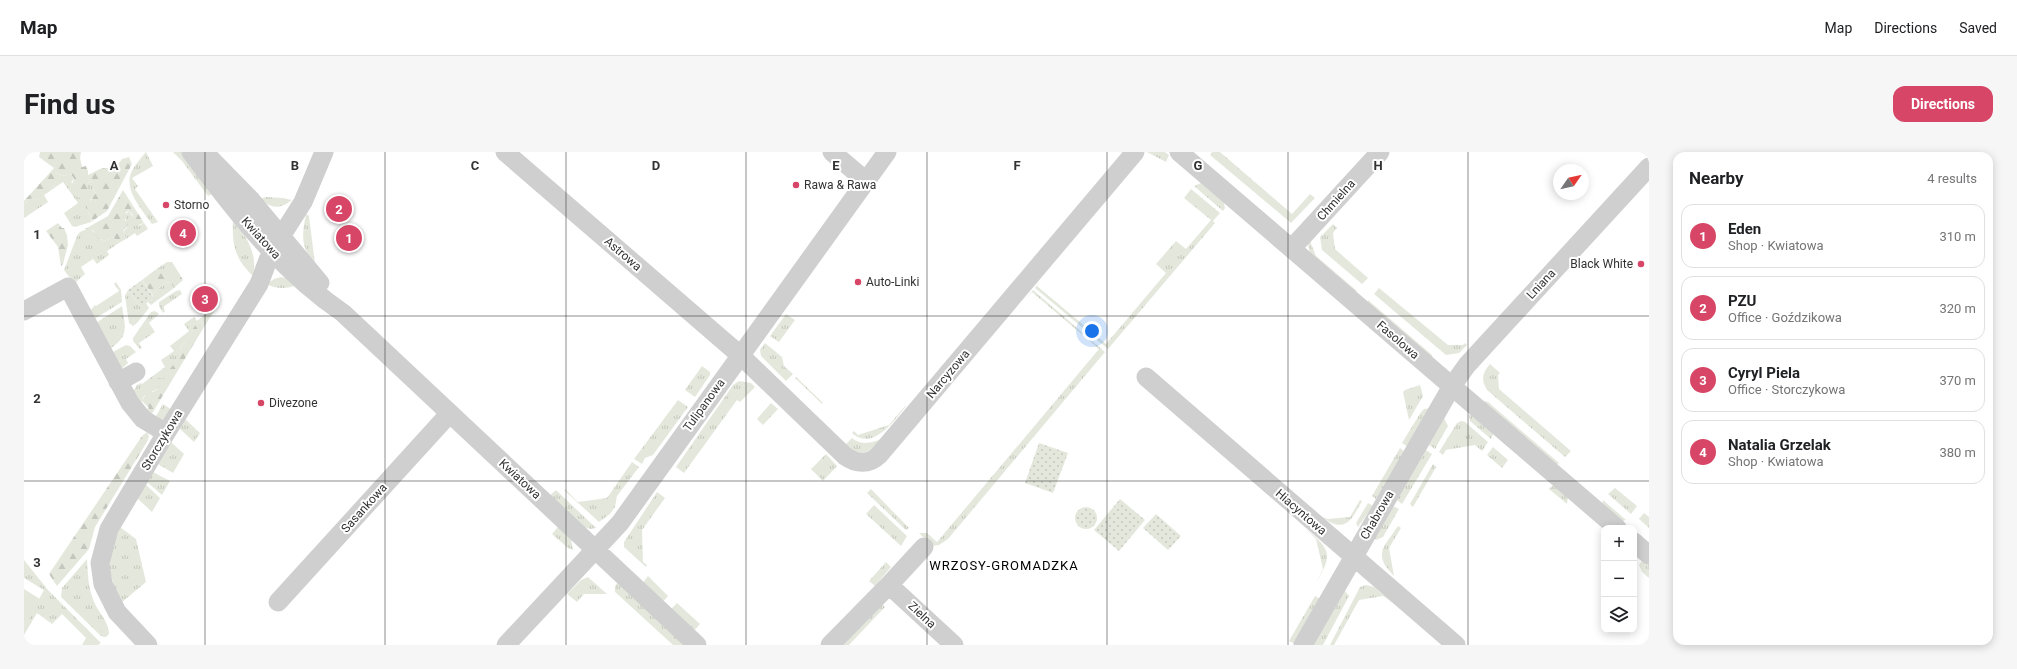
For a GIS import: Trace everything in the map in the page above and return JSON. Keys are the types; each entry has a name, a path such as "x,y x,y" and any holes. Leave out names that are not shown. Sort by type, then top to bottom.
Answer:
{"street":[{"name":"Kwiatowa","path":"191,152 271,252 327,302 343,313"},
{"name":"Kwiatowa","path":"204,152 251,200 343,313 697,645"},
{"name":"Storczykowa","path":"148,645 117,612 109,599 103,584 100,563 109,530 166,433 259,284 271,252 303,202 324,152"},
{"name":"Astrowa","path":"506,152 740,355"},
{"path":"832,152 866,181"},
{"name":"Tulipanowa","path":"506,645 620,523 887,152"},
{"name":"Narcyzowa","path":"740,355 846,456 859,462 873,460 1135,152"},
{"name":"Fasolowa","path":"1179,152 1614,525"},
{"name":"Chmielna","path":"1292,248 1380,152"},
{"name":"Lniana","path":"1452,386 1472,359 1649,167"},
{"path":"24,311 68,287 118,382 136,412 143,419 166,433"},
{"path":"118,382 136,372"},
{"name":"Hiacyntowa","path":"1146,377 1456,645"},
{"name":"Chabrowa","path":"1303,645 1452,386"},
{"name":"Sasankowa","path":"278,602 450,413"},
{"path":"1637,545 1649,555"},
{"path":"830,645 924,547"},
{"name":"Zielna","path":"889,585 954,645"}],"green space":[{"path":"40,152 81,152 80,158 82,167 86,166 88,175 102,168 110,169 116,167 122,159 129,157 132,164 107,211 91,222 92,218 88,212 88,205 96,193 93,189 94,183 91,181 87,184 87,189 84,196 80,198 75,196 71,189 74,178 70,174 64,176 56,173 59,181 55,186 38,199 35,200 31,198 24,205 24,201 54,168 39,157"},
{"path":"146,152 153,166 132,178 138,186 135,189 158,222 152,224 132,194 130,187 131,173"},
{"path":"173,152 184,152 214,193 208,196 182,161"},
{"path":"1147,152 1165,152 1169,155 1166,162"},
{"path":"1212,152 1220,152 1292,214 1310,194 1315,198 1291,223 1210,155"},
{"path":"56,173 64,176 70,174 74,178 71,183 87,184 91,181 95,183 93,189 96,193 95,197 91,199 88,212 92,218 91,222 75,227 72,226 64,213 78,203 63,182 44,195 48,202 24,218 24,205 31,198 35,200 55,186"},
{"path":"1201,183 1224,203 1225,208 1223,211 1194,186"},
{"path":"1191,189 1220,213 1213,221 1215,223 1108,349 1035,288 1041,280 1037,286 1106,344 1166,273 1156,264 1176,241 1186,249 1211,220 1184,198"},
{"path":"123,190 144,223 136,226 132,214 129,211 126,212 125,220 128,224 123,232 126,239 119,243 113,237 104,241 98,238 93,230 85,229 108,216"},
{"path":"266,197 292,200 276,207 259,199"},
{"path":"129,211 139,226 144,223 148,229 137,236 135,233 126,239 123,232 127,228 125,215"},
{"path":"306,214 309,216 315,264 307,252 303,240"},
{"path":"233,219 250,245 254,260 253,276 238,257 233,236"},
{"path":"58,223 62,228 64,228 67,235 68,245 63,264 61,266 58,247 46,231"},
{"path":"1333,224 1337,228 1333,233 1335,249 1368,278 1362,284 1322,250 1320,237"},
{"path":"89,228 104,241 113,237 119,243 107,251 109,255 97,264 93,259 81,267 85,274 76,282 73,282 64,270 77,236 80,232"},
{"path":"1310,241 1316,256 1357,291 1352,292 1310,254 1308,245"},
{"path":"167,262 172,262 179,273 162,276 155,270"},
{"path":"155,270 162,274 162,276 169,271 179,273 183,280 174,288 171,283 166,282 152,294 142,280"},
{"path":"281,277 290,279 296,285 282,288 267,284 274,279"},
{"path":"142,280 154,298 141,307 128,290"},
{"path":"116,282 121,290 122,302 91,321 89,312 95,305 96,306 119,291 114,284"},
{"path":"166,282 171,283 174,288 151,305 148,302 154,298 152,294"},
{"path":"1379,288 1448,345 1463,345 1465,343 1467,345 1459,353 1446,355 1374,294"},
{"path":"128,290 141,307 146,303 149,308 133,326 129,323 125,296"},
{"path":"180,290 182,294 163,307 165,311 163,313 159,306 159,302"},
{"path":"1033,290 1105,352 948,539 939,545 932,546 919,533 927,533 937,542 1099,349 1032,292 1027,297"},
{"path":"1368,300 1432,355 1433,359 1367,305"},
{"path":"215,301 218,305 204,327 201,321 195,326 185,343 181,346 179,359 167,373 159,388 144,396 142,401 137,406 131,395 137,385 142,384 165,367 161,360 174,351 170,346 189,331 184,324 194,317 197,321 211,310 212,304"},
{"path":"122,306 125,330 121,339 110,349 93,325"},
{"path":"155,311 159,314 149,323 155,332 139,343 142,348 140,349 133,341 133,338 151,312"},
{"path":"786,314 795,320 779,342 770,336"},
{"path":"201,321 204,327 150,417 143,413 149,408 142,401 147,392 153,392 159,388 154,383 157,378 163,379 176,361 180,353 181,346 185,343 197,323"},
{"path":"765,343 782,357 784,366 793,374 786,381 761,356 760,350"},
{"path":"126,345 130,346 136,352 126,359 128,363 118,372 111,353"},
{"path":"1490,364 1500,373 1498,375 1499,389 1571,451 1565,457 1487,390 1483,377 1485,370"},
{"path":"702,366 710,372 710,375 695,397 685,390"},
{"path":"796,377 823,403 822,404 795,378"},
{"path":"739,381 751,383 755,387 740,402 737,400 684,473 676,467 733,385"},
{"path":"1420,385 1423,396 1409,420 1403,392"},
{"path":"678,400 688,407 653,455 645,458 642,464 634,459"},
{"path":"1483,401 1488,402 1559,463 1555,466"},
{"path":"771,403 778,409 763,425 757,419"},
{"path":"163,404 172,410 162,422 156,416"},
{"path":"906,405 895,420 875,437 864,439 852,433 854,431 858,435 889,425"},
{"path":"1431,408 1408,447 1402,443 1421,412 1424,409"},
{"path":"1471,412 1494,432 1491,439 1470,421 1469,416"},
{"path":"1444,418 1448,426 1435,449 1429,445"},
{"path":"185,419 200,433 194,442 179,428"},
{"path":"1461,421 1465,422 1488,442 1482,451 1475,445 1446,450 1443,455 1439,452 1457,423"},
{"path":"147,432 149,436 147,442 95,527 89,549 57,586 49,574 142,436"},
{"path":"852,438 859,442 867,443 883,438 870,450 861,453 850,450 844,446"},
{"path":"171,442 184,454 173,473 158,464"},
{"path":"1039,443 1068,453 1053,493 1025,483"},
{"path":"1493,447 1508,460 1502,468 1487,455"},
{"path":"1400,448 1405,452 1376,499 1372,496"},
{"path":"1426,450 1432,454 1402,504 1397,500"},
{"path":"826,454 837,466 823,481 811,469"},
{"path":"632,462 639,467 617,496 615,507 610,514 599,522 564,490 565,489 578,502 607,498"},
{"path":"1433,464 1436,467 1413,507 1410,504"},
{"path":"153,472 170,481 162,495 147,482"},
{"path":"145,484 160,498 152,512 137,498"},
{"path":"1552,486 1557,486 1568,495 1567,504 1549,489"},
{"path":"1615,488 1637,506 1631,514 1608,494"},
{"path":"871,489 909,528 906,530 867,493"},
{"path":"556,490 596,528 590,529 584,527 549,496"},
{"path":"657,492 665,498 642,530 643,562 647,565 646,567 624,547 624,542"},
{"path":"1120,499 1145,520 1119,551 1094,530"},
{"path":"1360,500 1362,501 1351,519 1342,525 1330,522 1322,517 1327,519 1350,517"},
{"path":"1603,500 1626,520 1621,521 1602,506"},
{"path":"1368,503 1373,506 1358,527 1356,523"},
{"path":"874,505 907,536 901,546 866,514"},
{"path":"1393,506 1399,509 1383,537 1376,540 1374,538"},
{"path":"1086,507 1090,508 1096,514 1096,522 1090,528 1086,529 1082,528 1076,522 1075,518 1076,514 1082,508"},
{"path":"1644,513 1649,517 1649,528 1639,519"},
{"path":"1156,514 1181,536 1168,550 1143,528"},
{"path":"559,526 571,538 573,550 568,548 552,534"},
{"path":"1398,526 1401,528 1389,548 1394,576 1383,562 1382,551"},
{"path":"120,527 136,539 146,582 121,603 113,582 110,565 113,548"},
{"path":"1306,529 1320,542 1325,548 1327,559 1323,569 1316,539"},
{"path":"87,559 91,595 109,630 109,634 106,637 101,636 61,597 62,588"},
{"path":"24,560 48,590 101,643 98,645 82,645 86,638 62,614 52,624 37,613 24,635 24,627 44,590 24,578"},
{"path":"1645,560 1649,564 1649,578 1642,572 1639,565"},
{"path":"886,562 891,567 875,586 869,581"},
{"path":"648,576 668,596 662,603 642,584"},
{"path":"588,577 607,594 584,594 577,602 567,594 581,580"},
{"path":"619,581 686,645 673,645 615,592 615,586"},
{"path":"1366,585 1374,587 1394,604 1383,596 1359,600 1334,645 1330,645 1360,587"},
{"path":"24,589 40,599 24,627"},
{"path":"1345,591 1349,596 1323,645 1313,645"},
{"path":"1315,596 1320,599 1295,644 1289,641"},
{"path":"677,603 700,624 693,632 670,610"},
{"path":"881,603 885,607 849,645 838,645"}],"place":[{"name":"Rawa & Rawa","path":"796,185"},
{"name":"Storno","path":"166,205"},
{"name":"PZU","path":"339,209"},
{"name":"Natalia Grzelak","path":"183,233"},
{"name":"Eden","path":"349,238"},
{"name":"Black White","path":"1641,264"},
{"name":"Auto-Linki","path":"858,282"},
{"name":"Cyryl Piela","path":"205,299"},
{"name":"Divezone","path":"261,403"}],"district":[{"name":"WRZOSY-GROMADZKA","path":"1004,565"}]}
